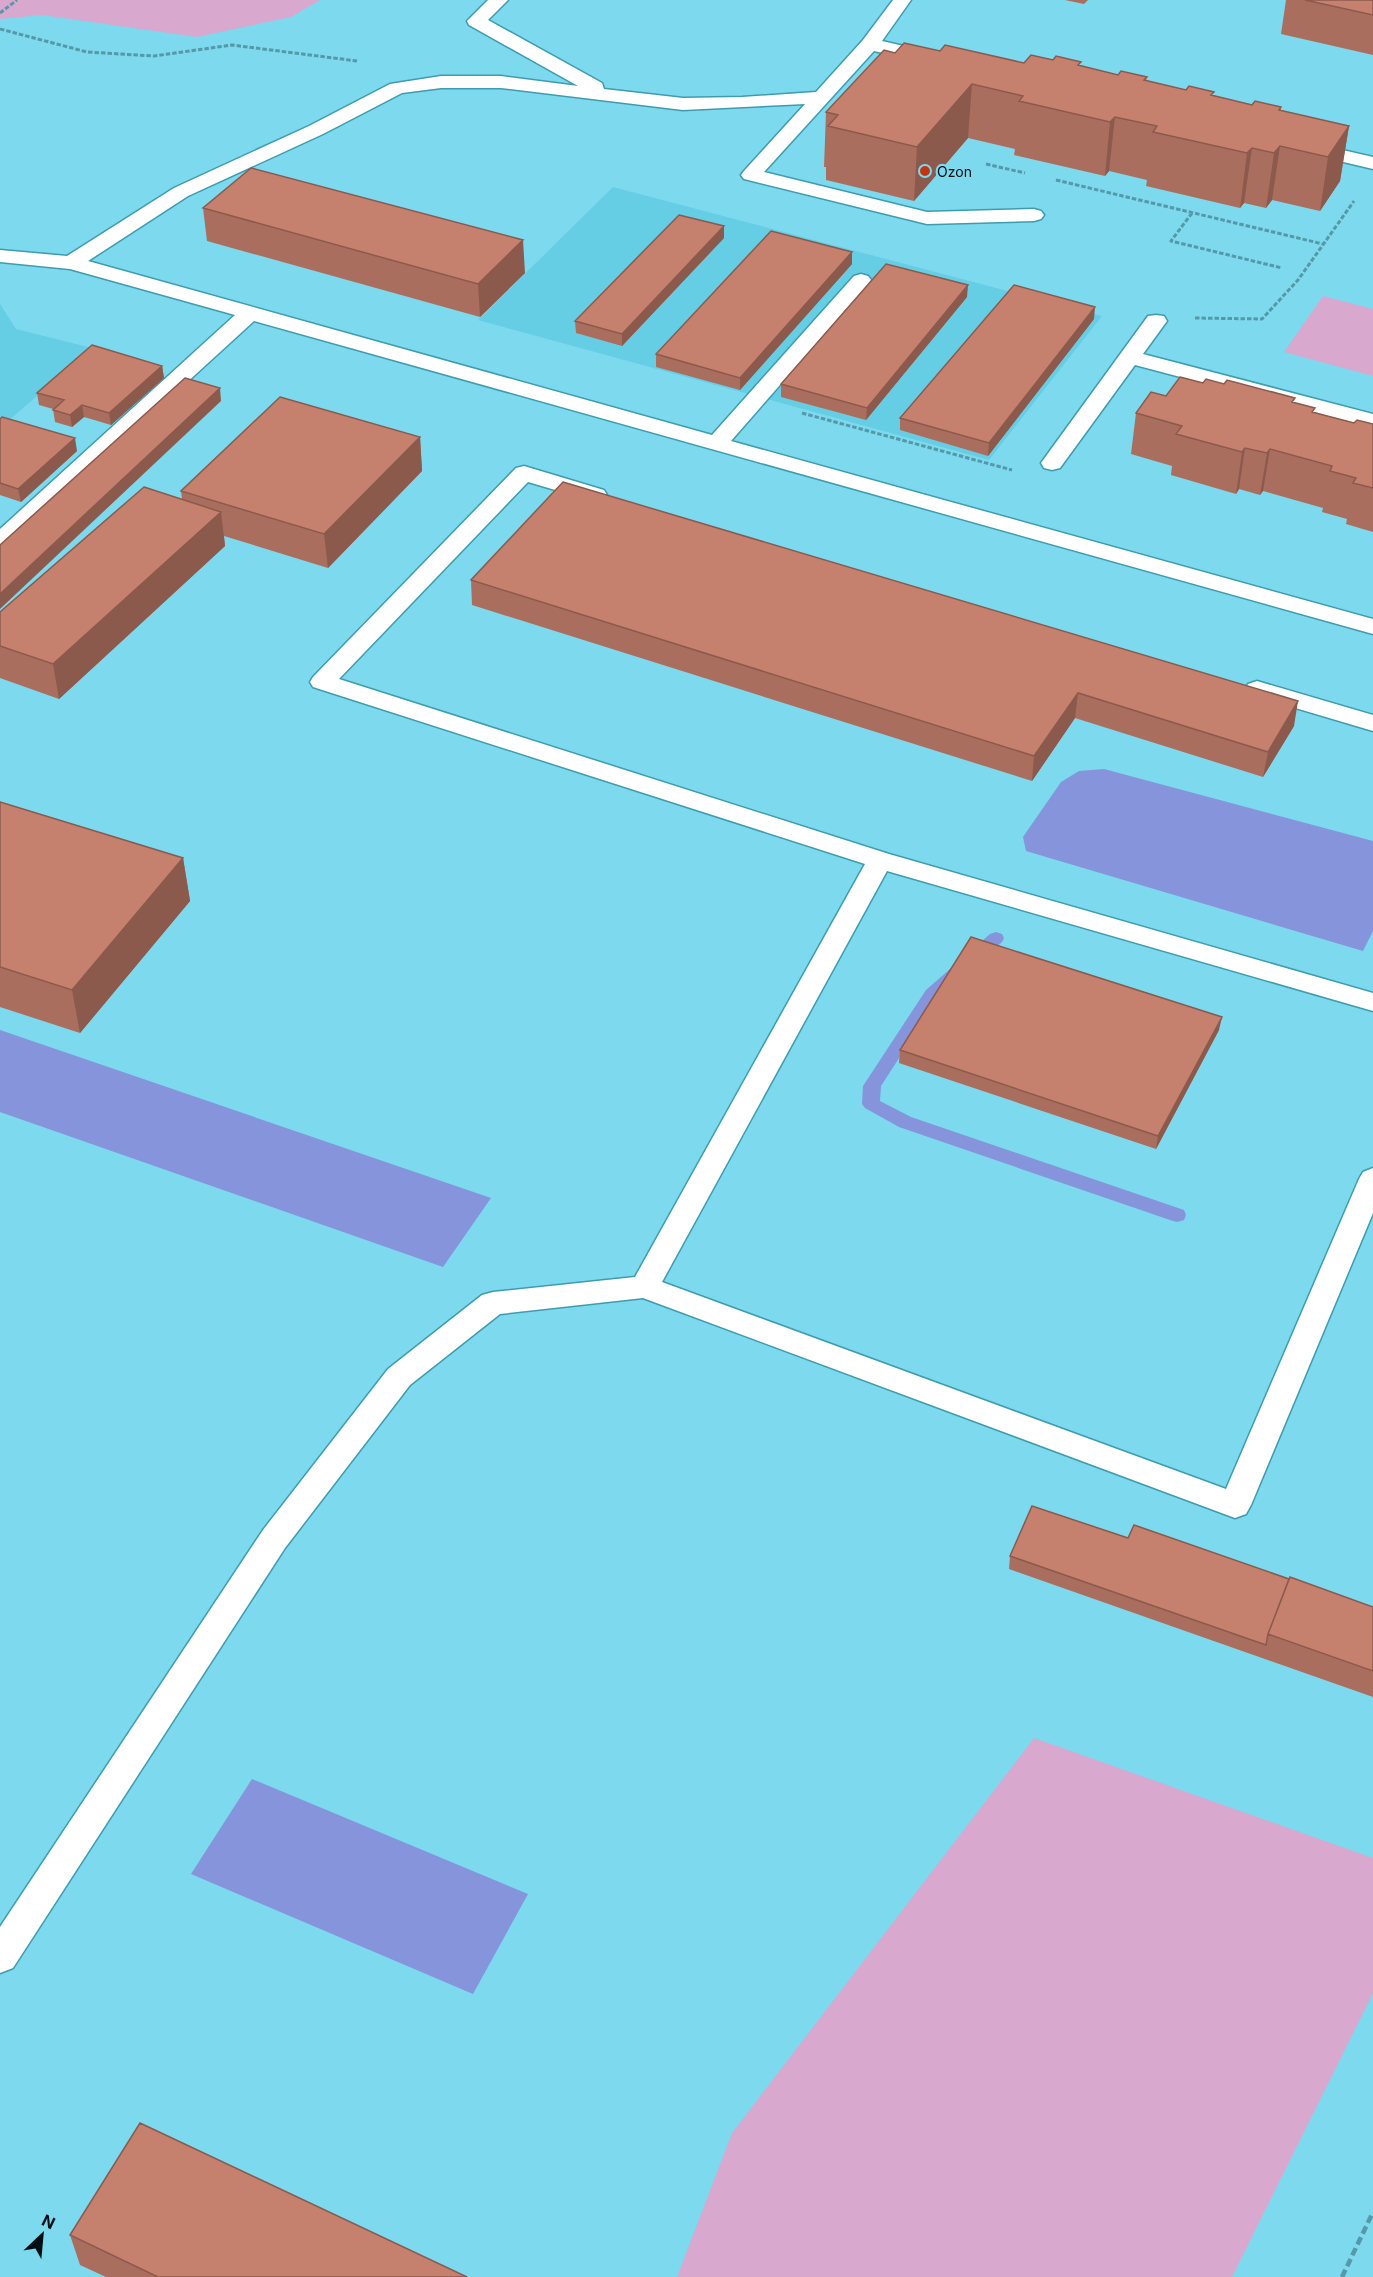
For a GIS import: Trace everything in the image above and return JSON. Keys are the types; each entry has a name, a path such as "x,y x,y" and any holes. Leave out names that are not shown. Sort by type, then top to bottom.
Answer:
{"lane":[{"path":"499,0 476,21 609,95"},
{"path":"877,0 900,2"},
{"path":"900,2 870,44 751,175 927,218 1034,215"},
{"path":"870,44 950,63"},
{"path":"71,263 181,192 316,130 397,88 441,82 501,82 683,104 742,103 823,97"},
{"path":"1293,144 1373,163"},
{"path":"0,256 71,263 1373,627"},
{"path":"717,443 861,280"},
{"path":"0,542 250,313"},
{"path":"1052,463 1156,321"},
{"path":"1129,357 1373,421"},
{"path":"615,500 524,473 322,682 880,860 1373,1002"},
{"path":"1235,683 1373,723"},
{"path":"644,1287 880,860"},
{"path":"0,1957 274,1539 399,1377 493,1303 644,1287 1235,1505 1373,1179"}],"path":[{"path":"0,12 17,0"},
{"path":"0,29 87,52 154,56 240,46 344,58 367,63"},
{"path":"986,164 1032,174"},
{"path":"1055,180 1323,244"},
{"path":"1156,321 1183,317 1262,319 1298,280 1354,200"},
{"path":"1192,213 1171,241 1282,268"},
{"path":"752,404 775,405 1017,471 1052,463"},
{"path":"1342,2277 1373,2212"}],"shaded area":[{"path":"0,0 320,0 291,17 197,37 42,15 0,19"},
{"path":"613,187 1102,316 989,460 478,320"},
{"path":"1323,296 1373,309 1373,376 1284,352"},
{"path":"0,304 16,329 92,348 0,428"},
{"path":"1104,769 1373,841 1373,931 1363,951 1026,851 1023,837 1061,782 1079,771"},
{"path":"0,1030 491,1198 443,1267 0,1112"},
{"path":"1034,1738 1373,1858 1373,1993 1232,2277 677,2277 732,2133"},
{"path":"252,1779 528,1894 473,1994 191,1874"}],"building":[{"path":"1305,0 1373,0 1373,15"},
{"path":"904,43 940,51 945,45 1024,63 1031,55 1053,60 1056,56 1081,62 1078,65 1118,75 1121,71 1147,77 1144,80 1186,90 1189,86 1214,92 1211,95 1252,105 1255,101 1281,107 1279,110 1349,126 1328,157 1280,146 1274,153 1252,148 1247,153 1153,132 1157,126 1115,117 1110,122 1019,101 1023,96 972,84 917,147 828,126 838,115 826,112 884,50 895,53"},
{"path":"251,168 523,240 478,284 203,208"},
{"path":"679,215 724,226 622,334 575,321"},
{"path":"771,231 852,252 740,378 656,354"},
{"path":"886,264 968,285 867,408 781,384"},
{"path":"1014,285 1095,307 989,443 900,418"},
{"path":"92,345 162,366 109,413 82,405 70,415 53,410 64,400 37,393"},
{"path":"1180,377 1203,383 1206,379 1224,384 1227,380 1295,398 1292,402 1315,408 1312,412 1354,423 1357,420 1373,424 1373,488 1353,483 1356,478 1330,471 1332,466 1270,449 1267,453 1245,448 1242,452 1176,434 1182,426 1136,413 1151,392 1166,396"},
{"path":"185,378 220,388 0,594 0,545"},
{"path":"280,397 420,437 324,534 181,491"},
{"path":"2,417 75,438 18,489 0,483 0,419"},
{"path":"563,482 1298,701 1268,752 1078,693 1034,756 471,580"},
{"path":"144,487 221,512 53,664 0,646 0,612"},
{"path":"0,802 183,858 72,990 0,967"},
{"path":"971,937 1222,1017 1158,1136 900,1050"},
{"path":"1032,1506 1128,1538 1134,1525 1289,1579 1266,1645 1010,1556"},
{"path":"1290,1577 1373,1607 1373,1671 1268,1634"},
{"path":"140,2123 467,2277 158,2277 70,2235"}],"waterway":[{"path":"996,938 932,994 872,1086 871,1104 905,1122 1177,1215"}],"place":[{"name":"Ozon","path":"925,171"}]}
